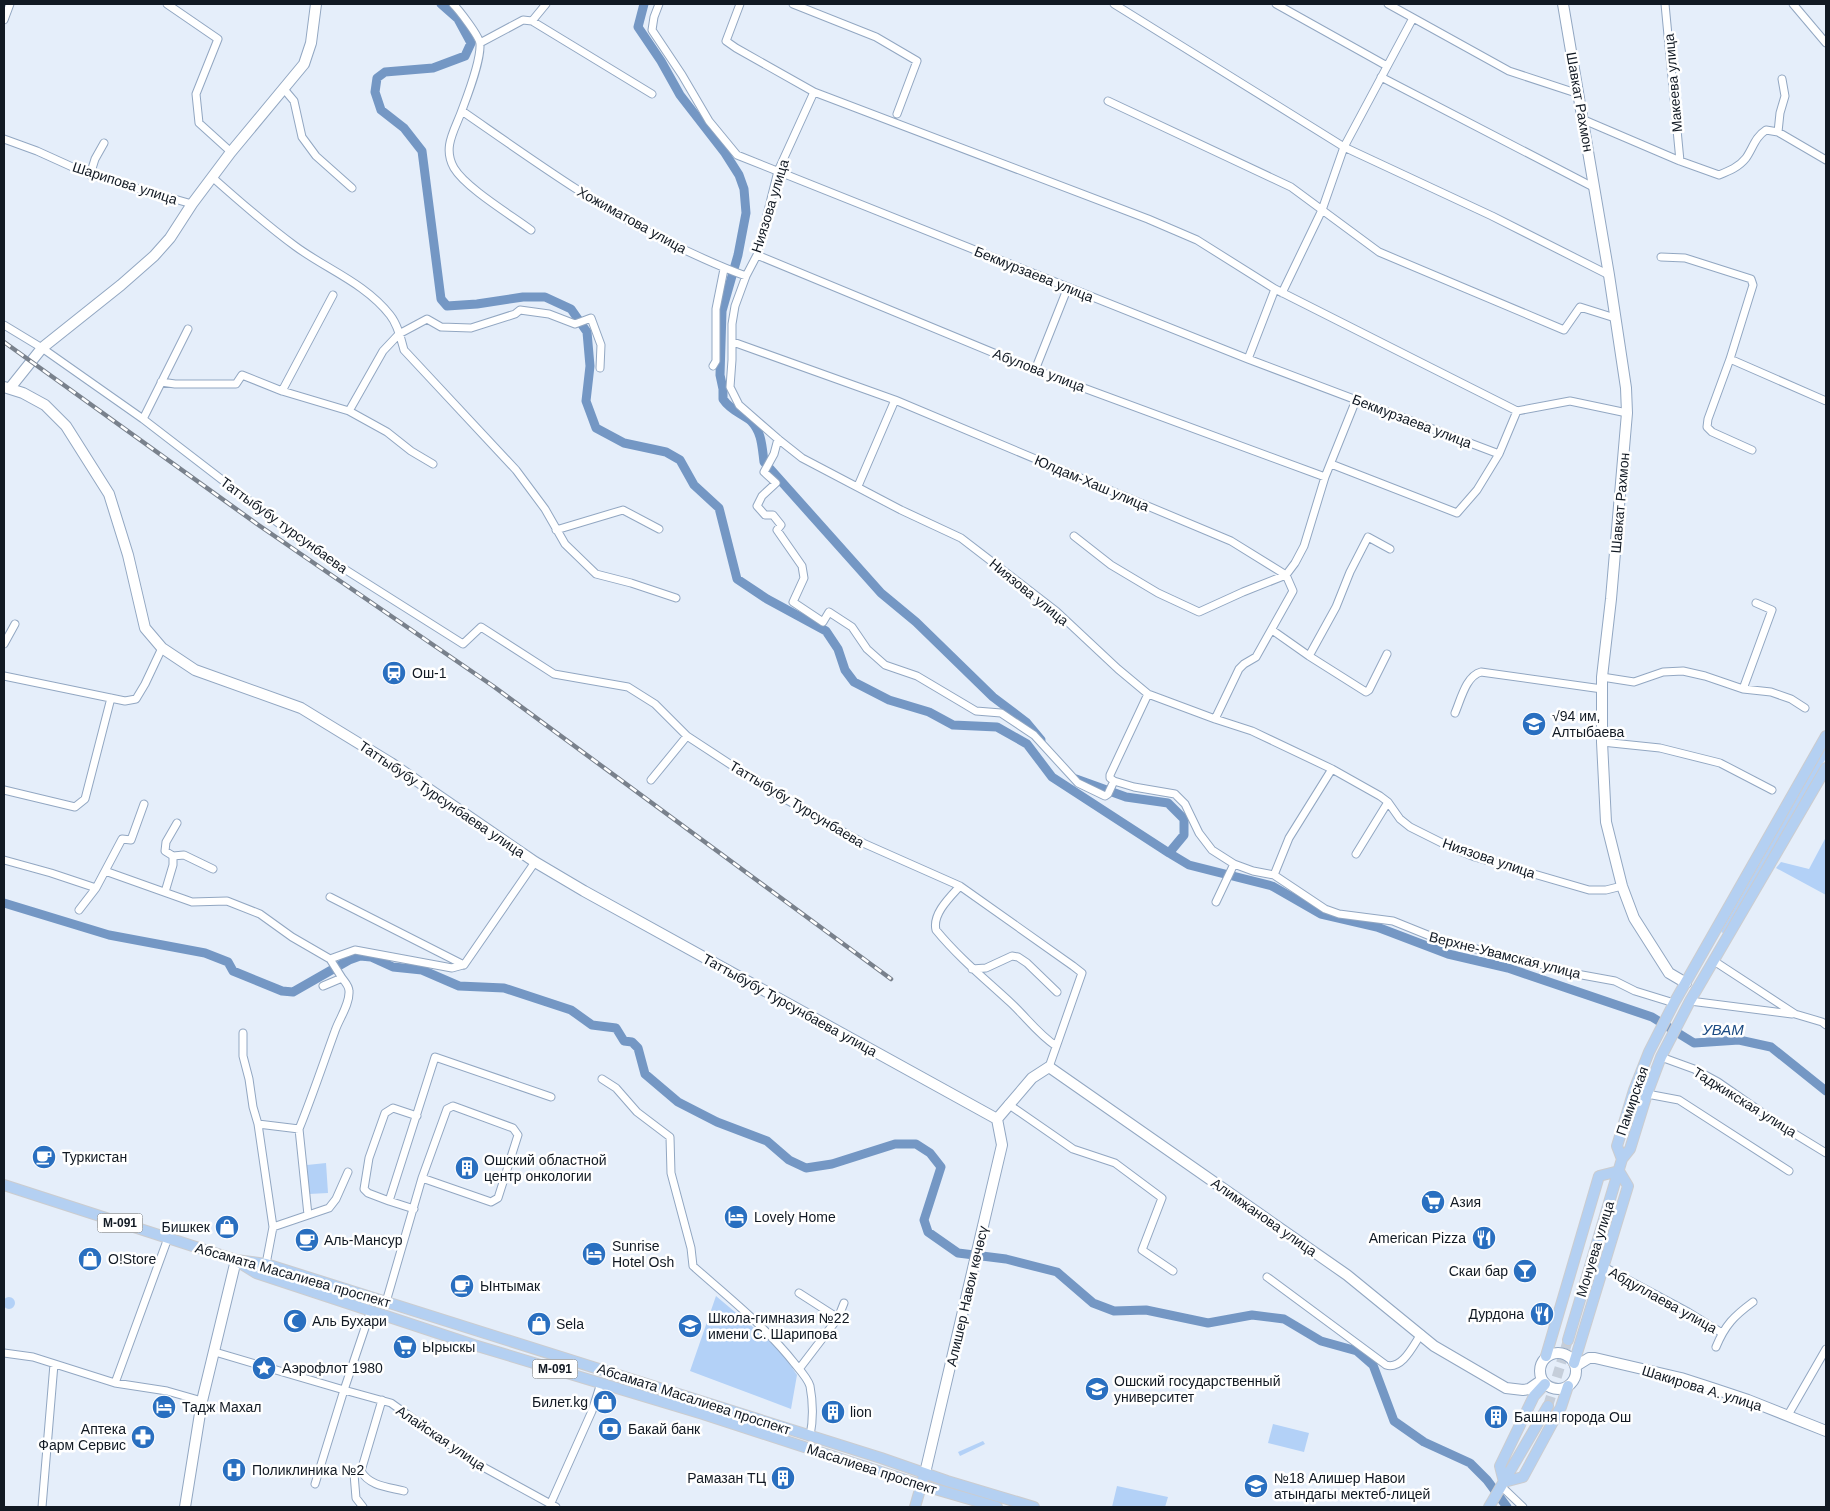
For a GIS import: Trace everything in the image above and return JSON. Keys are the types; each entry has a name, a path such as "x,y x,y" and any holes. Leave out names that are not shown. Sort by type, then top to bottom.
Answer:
{"main road":[{"name":"Памирская","path":"1622,1159 1617,1146 1634,1090 1649,1052 1674,1003 1826,736"},
{"name":"Памирская","path":"1622,1159 1630,1149 1661,1057 1690,1001 1826,768"},
{"path":"1649,1052 1661,1057"},
{"name":"Монуева улица","path":"1568,1340 1622,1159"},
{"path":"1546,1356 1599,1176 1619,1171 1628,1186 1575,1364"},
{"name":"Абсамата Масалиева проспект","path":"4,1185 236,1260 266,1264 925,1473"},
{"name":"Масалиева проспект","path":"236,1260 256,1273 474,1345 703,1414 922,1485 997,1507"},
{"path":"1498,1493 1500,1466 1534,1396 1543,1382"},
{"path":"1498,1493 1524,1477 1561,1407 1568,1386"},
{"path":"1498,1493 1548,1406"},
{"path":"915,1507 925,1473"},
{"name":"Масалиева проспект","path":"925,1473 1034,1507"}],"street":[{"path":"4,20 10,4"},
{"path":"167,4 218,39 196,94 199,123 231,152"},
{"path":"7,388 42,348 122,285 154,256 170,238 192,204 231,152 304,64 311,43 316,4"},
{"path":"453,4 480,43 478,58 462,111 450,138 448,149 453,166 463,180 531,230"},
{"path":"532,21 546,4"},
{"name":"Бекмурзаева улица","path":"659,4 652,30 709,121 737,155 1248,359 1499,454"},
{"path":"740,4 726,41 814,92 1156,222 1197,240 1275,290 1517,411 1570,401 1627,413"},
{"path":"793,4 876,37 917,61 897,114"},
{"path":"1114,4 1344,147 1492,216 1609,275"},
{"path":"1276,4 1387,66"},
{"path":"1388,4 1509,71 1579,94"},
{"name":"Шавкат Рахмон","path":"1564,4 1626,388 1627,413 1611,599 1602,676 1602,742 1606,822 1622,886 1634,918 1669,973 1686,983"},
{"name":"Макеева улица","path":"1666,4 1680,161"},
{"path":"1793,4 1826,43"},
{"path":"1282,293 1322,210 1344,147 1413,18"},
{"path":"480,43 523,20 532,21 652,94"},
{"path":"1381,77 1595,188"},
{"path":"1778,132 1780,113 1785,96 1782,78"},
{"path":"283,88 294,101 302,137 316,156 352,188"},
{"name":"Ниязова улица","path":"814,92 778,171 757,255 743,275 735,306 732,324 733,342 730,387 739,405 802,458 901,510 961,538 1056,611 1118,669 1148,694 1252,731 1332,769 1388,802 1400,819 1410,828 1452,848 1589,890 1606,890 1622,886"},
{"path":"1108,101 1291,187 1379,252 1564,330 1580,307 1615,318"},
{"name":"Хожиматова улица","path":"462,111 559,178 638,226 727,270 743,275"},
{"path":"1584,120 1680,161 1719,175 1733,170 1746,159 1760,134 1766,130 1778,132 1826,160"},
{"name":"Шарипова улица","path":"4,139 37,150 90,175 192,204"},
{"path":"90,175 95,159 104,142"},
{"path":"212,177 268,226 296,247 371,295 391,316 404,350 516,470 545,509 565,544 596,574 631,582 676,598"},
{"name":"Абулова улица","path":"757,255 1035,370 1325,477"},
{"path":"1661,257 1685,258 1752,279 1752,285 1730,359 1708,419 1707,427 1712,432 1752,450"},
{"path":"713,366 716,361 716,309 727,270"},
{"path":"1035,370 1068,287"},
{"path":"1248,359 1275,290"},
{"path":"282,391 333,295"},
{"path":"348,411 382,351 399,334 428,319 441,327 471,328 515,314 520,310 549,314 575,324 586,318 591,318 601,345 600,368"},
{"name":"Таттыбубу турсунбаева","path":"4,325 42,348 143,418 308,546 429,624"},
{"path":"143,418 188,329"},
{"name":"Юлдам-Хаш улица","path":"733,342 895,400 1231,541 1286,574"},
{"path":"1730,359 1826,401"},
{"path":"161,382 175,384 236,384 242,375 282,391 348,411 388,432 411,451 433,464"},
{"name":"Таттыбубу Турсунбаева улица","path":"7,388 45,405 66,426 109,494 128,555 145,628 162,648 195,670 300,708 391,763 535,862 584,891 997,1118"},
{"path":"858,486 895,400"},
{"path":"1074,536 1111,565 1158,593 1199,612 1286,574 1295,563 1304,546 1325,477 1356,400"},
{"path":"1331,464 1457,513 1478,490 1499,454 1517,411"},
{"name":"Верхне-Увамская улица","path":"778,439 774,454 764,472 776,483 762,496 757,506 764,515 773,515 781,525 777,530 802,566 804,578 793,602 823,622 829,612 852,627 867,649 885,665 917,676 976,712 1001,713 1034,735 1078,783 1105,796 1111,788 1134,787 1169,793 1180,798 1205,842 1212,850 1233,866 1274,875 1320,907 1339,914 1393,921 1445,942 1530,961 1560,971 1615,981 1640,993 1674,1003"},
{"path":"556,530 623,510 659,529"},
{"path":"1308,656 1336,607 1350,572 1368,537 1390,549"},
{"path":"1215,719 1239,670 1244,664 1256,657 1293,591 1286,574"},
{"path":"1743,690 1772,610 1756,603"},
{"path":"4,644 14,624"},
{"name":"Таттыбубу Турсунбаева","path":"429,624 463,644 482,627 554,674 628,687 655,704 687,736 771,791 863,843 960,886 1082,973 1049,1067"},
{"path":"1272,630 1308,656 1366,692 1369,690 1387,654"},
{"path":"4,676 125,701 136,700 162,648"},
{"path":"1602,676 1634,682 1663,672 1683,671 1705,676 1743,690 1771,692 1791,699 1805,708"},
{"path":"1455,713 1470,680 1474,674 1481,672 1602,689"},
{"path":"1111,788 1110,775 1148,694"},
{"path":"4,790 75,807 80,804 85,799 111,698"},
{"path":"651,780 687,736"},
{"path":"1602,742 1660,748 1720,763 1772,790"},
{"path":"1274,875 1289,838 1332,769"},
{"path":"1356,854 1388,802"},
{"path":"79,910 96,888 122,839 131,840 144,804"},
{"path":"177,823 166,842 165,851 173,856 184,855 213,869"},
{"path":"165,892 173,865 173,856"},
{"path":"4,860 96,888"},
{"path":"331,961 355,950 452,968 464,965 535,862"},
{"path":"1216,902 1233,866"},
{"path":"105,871 192,902 227,901 260,914 292,937 331,961 347,983 349,991 348,1001 299,1129 308,1215"},
{"path":"960,886 945,904 934,924 936,930 972,969 1012,1004 1046,1039 1056,1046"},
{"path":"330,897 464,965"},
{"path":"972,969 986,968 1012,956 1018,957 1027,963 1057,992"},
{"path":"1714,962 1795,1014"},
{"path":"323,986 340,975"},
{"path":"1690,1001 1795,1014 1822,1022 1826,1026"},
{"path":"243,1033 243,1056 258,1124 273,1227 266,1264"},
{"path":"389,1201 435,1057 551,1098"},
{"name":"Таджикская улица","path":"1661,1057 1694,1069 1718,1082 1777,1123 1826,1153"},
{"path":"997,1118 1032,1078 1049,1067"},
{"name":"Алимжанова улица","path":"1049,1067 1347,1275 1434,1346 1506,1388 1523,1390 1543,1382"},
{"path":"602,1078 616,1088 637,1112 670,1137 671,1172 691,1248 693,1266 780,1346 799,1369 810,1385 812,1425 810,1436"},
{"path":"1648,1094 1679,1100 1789,1171"},
{"path":"1008,1104 1073,1149 1115,1163 1162,1198 1142,1250 1173,1272"},
{"path":"386,1302 422,1178 447,1108 453,1106 513,1128 518,1135 498,1198 491,1202 422,1178"},
{"path":"414,1209 368,1193 364,1189 370,1158 385,1113 393,1108 417,1116"},
{"name":"Алишер Навои көчөсү","path":"925,1473 1002,1145 997,1118"},
{"path":"258,1124 299,1129"},
{"path":"273,1227 329,1208 336,1199 348,1172"},
{"path":"115,1383 168,1238"},
{"path":"185,1507 202,1401 236,1260"},
{"name":"Абдуллаева улица","path":"1604,1267 1688,1312 1722,1333"},
{"path":"1267,1277 1391,1367 1399,1364 1421,1334"},
{"path":"798,1293 838,1318"},
{"path":"1716,1347 1722,1333 1734,1316 1752,1302"},
{"path":"799,1369 838,1318 844,1303"},
{"path":"315,1484 371,1310"},
{"path":"1788,1415 1826,1349"},
{"name":"Алайская улица","path":"214,1352 390,1403 474,1462 553,1506"},
{"path":"4,1353 33,1357 115,1383 167,1391 202,1401"},
{"path":"1562,1353 1571,1358 1575,1364 1575,1378 1568,1386 1559,1390 1553,1389 1543,1382 1540,1369 1546,1356 1562,1353"},
{"name":"Шакирова А. улица","path":"1575,1364 1589,1358 1595,1358 1682,1378 1788,1415 1826,1432"},
{"path":"42,1507 54,1364"},
{"path":"553,1506 592,1411 601,1383"},
{"path":"382,1400 361,1471 370,1482 404,1491"},
{"path":"361,1471 354,1474 356,1498 363,1507"},
{"path":"1498,1493 1523,1507"},
{"path":"536,1507 539,1499"}],"shaded area":[{"path":"1826,747 1826,758 1725,934 1721,932"},
{"path":"1826,837 1826,895 1776,868 1781,862 1809,869"},
{"path":"326,1163 328,1193 309,1194 307,1165"},
{"path":"716,1296 781,1351 797,1375 791,1409 690,1371"},
{"path":"7,1297 11,1297 15,1303 11,1309 7,1309 3,1305 3,1301"},
{"path":"1273,1424 1309,1433 1304,1452 1268,1443"},
{"path":"983,1441 985,1444 960,1456 958,1452"},
{"path":"1117,1486 1168,1497 1165,1507 1112,1507"}],"waterway":[{"name":"УВАМ","path":"441,4 458,19 471,43 465,56 433,68 385,72 377,78 375,92 381,110 404,128 422,151 441,299 447,306 477,304 523,297 545,297 571,309 587,332 590,366 586,401 596,428 624,443 666,452 680,460 694,485 719,508 737,579 767,599 826,631 838,649 845,670 854,682 889,700 929,712 953,725 997,727 1027,744 1052,777 1189,865 1272,886 1321,914 1377,927 1448,954 1508,968 1652,1017 1694,1043 1739,1040 1771,1047 1826,1091"},
{"path":"644,4 638,27 661,61 680,95 725,153 739,175 744,189 746,213 738,255 722,311 720,375 723,399 729,406 755,425 761,440 764,462 881,593 916,622 993,697 1026,722 1041,740"},
{"path":"1076,779 1126,797 1168,803 1184,819 1184,835 1169,853"},
{"path":"4,903 109,935 205,953 228,962 233,971 282,991 293,992 349,960 360,956 371,957 393,967 422,970 459,986 504,988 571,1010 592,1025 616,1028 624,1041 632,1042 638,1048 645,1074 678,1102 717,1122 767,1141 789,1160 806,1168 832,1164 895,1144 916,1144 930,1153 941,1167 924,1220 928,1232 958,1253 1006,1259 1057,1272 1093,1303 1114,1311 1146,1310 1208,1323 1252,1315 1284,1319 1321,1341 1357,1351 1373,1365 1394,1421 1424,1442 1470,1463 1487,1480 1507,1507"}],"tunnel":[{"path":"1548,1406 1568,1340"}],"railway":[{"path":"4,342 257,524 493,686 891,979"}],"place":[{"name":"Ош-1","path":"394,673"},
{"name":"√94 им, Алтыбаева","path":"1534,724"},
{"name":"Туркистан","path":"44,1157"},
{"name":"Ошский областной центр онкологии","path":"467,1168"},
{"name":"Азия","path":"1433,1202"},
{"name":"Lovely Home","path":"736,1217"},
{"name":"Бишкек","path":"227,1227"},
{"name":"American Pizza","path":"1484,1238"},
{"name":"Аль-Мансур","path":"307,1240"},
{"name":"Sunrise Hotel Osh","path":"594,1254"},
{"name":"O!Store","path":"90,1259"},
{"name":"Скаи бар","path":"1525,1271"},
{"name":"Ынтымак","path":"462,1286"},
{"name":"Дурдона","path":"1542,1314"},
{"name":"Аль Бухари","path":"295,1321"},
{"name":"Sela","path":"539,1324"},
{"name":"Школа-гимназия №22 имени С. Шарипова","path":"690,1326"},
{"name":"Ырыскы","path":"405,1347"},
{"name":"Аэрофлот 1980","path":"264,1368"},
{"name":"Ошский государственный университет","path":"1097,1389"},
{"name":"Билет.kg","path":"605,1402"},
{"name":"Тадж Махал","path":"164,1407"},
{"name":"lion","path":"833,1412"},
{"name":"Башня города Ош","path":"1496,1417"},
{"name":"Бакай банк","path":"610,1429"},
{"name":"Аптека Фарм Сервис","path":"143,1437"},
{"name":"Поликлиника №2","path":"234,1470"},
{"name":"Рамазан ТЦ","path":"783,1478"},
{"name":"№18 Алишер Навои атындагы мектеб-лицей","path":"1256,1486"}]}
